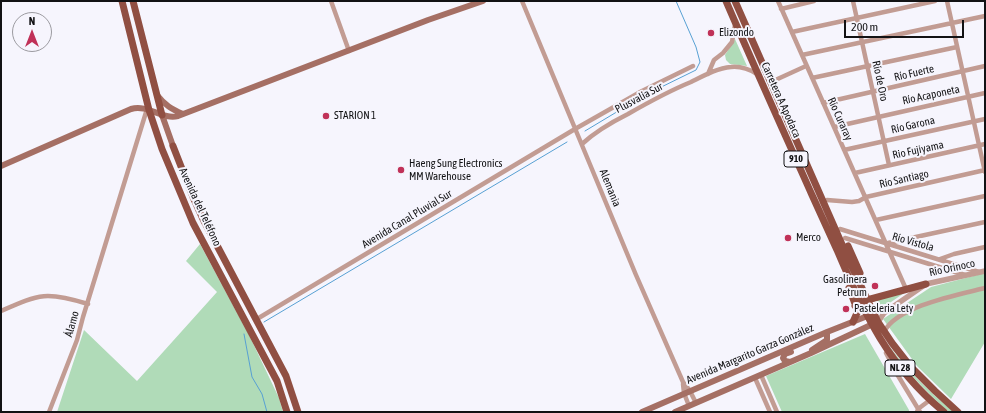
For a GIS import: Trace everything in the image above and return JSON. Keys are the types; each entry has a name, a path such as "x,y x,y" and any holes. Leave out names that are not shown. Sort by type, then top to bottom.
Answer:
{"main road":[{"name":"Avenida del Teléfono","path":"122,1 148,110 162,149 193,223 252,330 277,381 287,412"},
{"name":"Avenida del Teléfono","path":"134,1 162,115 193,197 286,376 298,412"},
{"path":"1,166 131,109 141,107 162,115 174,117 483,1"},
{"name":"Carretera A Apodaca","path":"726,1 849,279 861,303 870,315"},
{"name":"Carretera A Apodaca","path":"735,1 773,81 861,303"},
{"path":"773,81 866,286 861,303 852,322"},
{"path":"156,94 165,105 183,114"},
{"path":"861,303 926,284"},
{"name":"NL 28","path":"870,315 883,346 906,375 944,412"},
{"name":"Avenida Margarito Garza González","path":"642,412 812,338 870,315"},
{"path":"252,330 259,322"},
{"name":"NL 28","path":"875,324 884,332 910,366 958,412"},
{"name":"Avenida Margarito Garza González","path":"675,412 792,362 875,324"},
{"path":"811,353 814,348 828,340 827,332"},
{"path":"792,362 784,361 784,356 808,344 812,338"}],"street":[{"path":"331,1 349,51"},
{"name":"Alemania","path":"522,1 636,275 683,382 687,392 689,406"},
{"name":"Río Curaray","path":"778,1 906,289"},
{"path":"781,8 814,1"},
{"name":"Río de Oro","path":"853,1 889,165"},
{"path":"792,32 935,1"},
{"path":"947,1 985,171"},
{"path":"802,56 985,16"},
{"path":"708,74 712,62 723,53 732,42 735,22"},
{"path":"812,78 957,47"},
{"name":"Avenida Canal Pluvial Sur","path":"259,322 575,129 642,91 693,66"},
{"path":"773,81 806,66"},
{"name":"Río Fuerte","path":"823,103 985,66"},
{"name":"Plusvalia Sur","path":"582,144 607,125 666,93 708,74 725,68 738,67 751,70 758,75"},
{"name":"Río Acaponeta","path":"834,126 985,93"},
{"path":"88,304 148,110"},
{"name":"Río Garona","path":"844,150 985,119"},
{"name":"Rio Fujiyama","path":"855,173 985,144"},
{"name":"Río Santiago","path":"827,200 852,202 859,201 866,197 985,171"},
{"path":"876,220 985,196"},
{"path":"886,244 985,222"},
{"name":"Río Vistola","path":"840,229 983,272"},
{"name":"Río Vistola","path":"844,238 966,275"},
{"path":"940,259 954,254 985,247"},
{"name":"Río Orinoco","path":"875,324 884,313 926,284 983,272"},
{"path":"884,332 887,326 895,318 907,312 940,299 985,288"},
{"name":"Álamo","path":"1,311 32,297 40,296 56,295 88,304 77,340 49,412"},
{"path":"870,315 884,313"},
{"path":"883,346 897,374 919,411 930,400"},
{"path":"758,376 770,412"},
{"path":"758,376 777,412"},
{"name":"Alemania","path":"687,392 696,403"}],"green space":[{"path":"735,39 747,66 730,64 726,60 725,55"},
{"path":"200,244 250,337 279,398 283,412 57,412 84,330 137,381 217,292 186,261"},
{"path":"985,273 985,342 951,399 917,366 883,319 931,287"},
{"path":"910,289 878,311 875,309 877,300"},
{"path":"865,334 909,412 782,412 766,376"},
{"path":"884,339 917,378 954,412 949,412 922,387 898,359"}],"waterway":[{"path":"585,131 645,95 696,70 700,62 696,47 676,1"},
{"path":"264,322 567,142"},
{"path":"244,334 252,377 262,394 267,412"}],"place":[{"name":"Elizondo","path":"711,33"},
{"name":"STARION 1","path":"326,116"},
{"name":"Haeng Sung Electronics MM Warehouse","path":"401,170"},
{"name":"Merco","path":"788,238"},
{"name":"Gasolinera Petrum","path":"875,286"},
{"name":"Pasteleria Lety","path":"846,309"}]}
